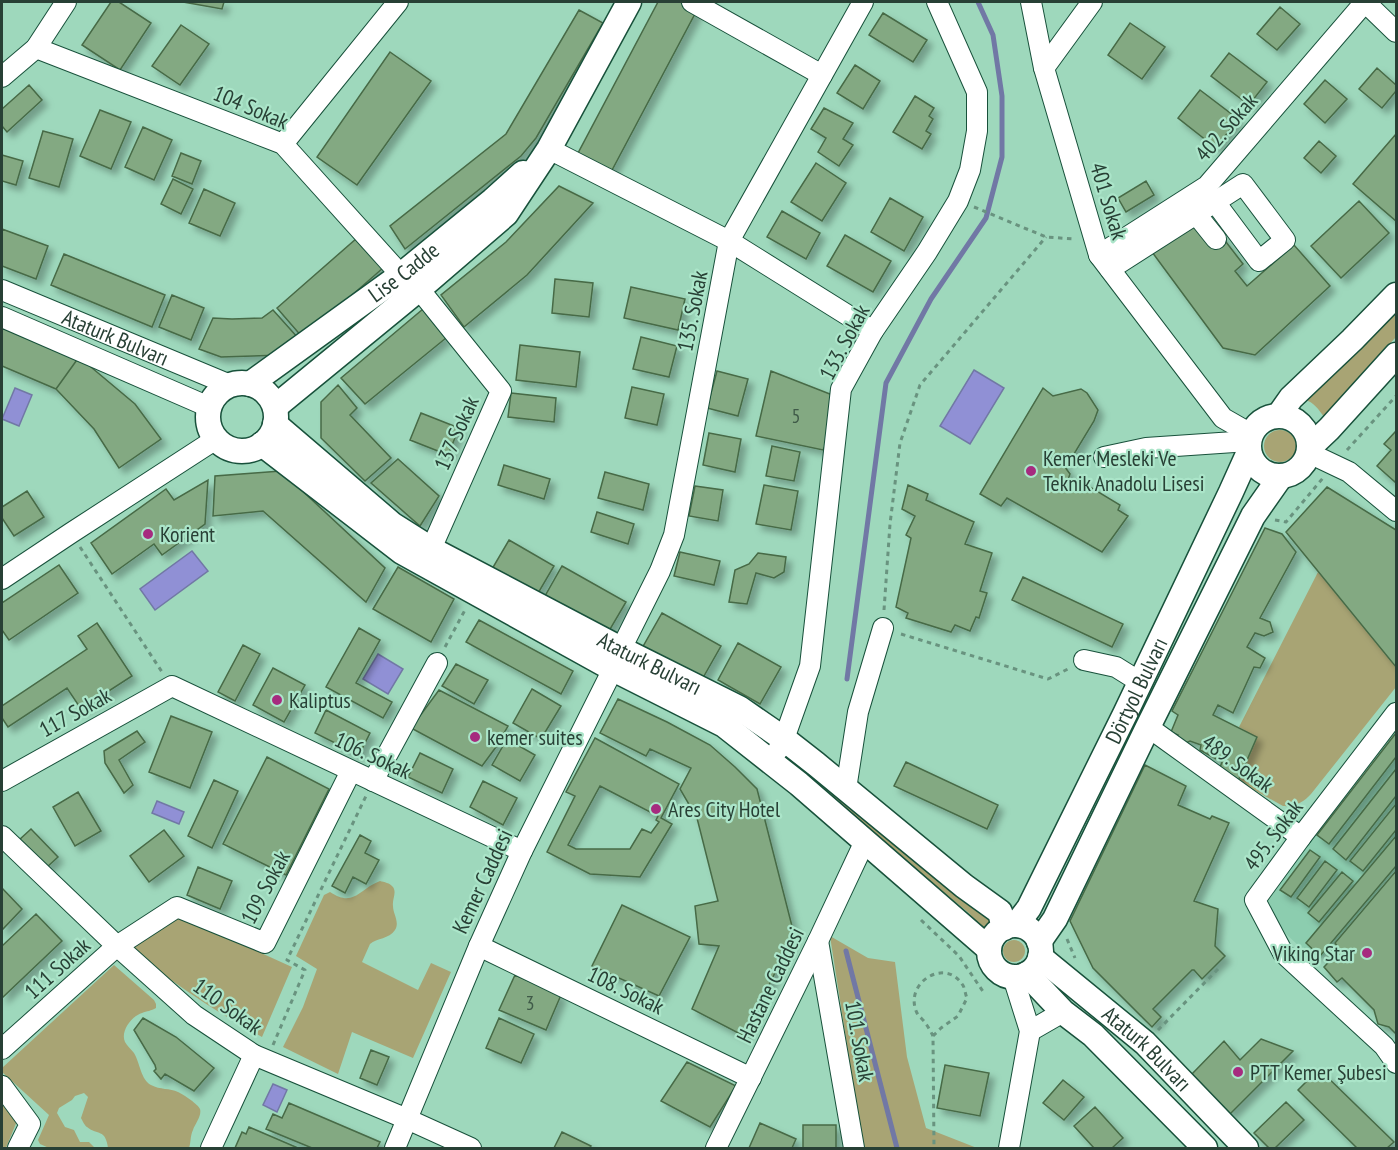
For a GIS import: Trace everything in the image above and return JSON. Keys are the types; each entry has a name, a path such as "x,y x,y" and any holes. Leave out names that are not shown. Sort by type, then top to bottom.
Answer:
{"main road":[{"name":"Lise Cadde","path":"275,416 493,200 549,149 622,4"},
{"name":"Lise Cadde","path":"240,385 410,282"},
{"path":"1279,415 1292,398 1396,296"},
{"path":"1309,450 1396,356"},
{"path":"240,385 261,389 269,397 275,416 268,439 253,449 243,451 224,446 216,439 210,430 208,418 209,407 221,390 240,385"},
{"path":"1279,415 1296,420 1304,427 1309,437 1309,450 1303,465 1290,474 1281,476 1268,474 1258,468 1253,461 1250,442 1256,427 1262,421 1279,415"},
{"name":"Ataturk Bulvarı","path":"275,416 393,525 724,725 865,841 989,949"},
{"name":"Dörtyol Bulvarı","path":"1010,927 1029,908 1231,492 1250,442"},
{"name":"Ataturk Bulvarı","path":"262,444 402,552 474,593 617,659 739,708 784,739 964,886 1000,912 1010,927"},
{"name":"Dörtyol Bulvarı","path":"1030,962 1055,919 1253,516 1281,476"},
{"path":"1010,927 1028,929 1032,932 1030,962 1005,975 993,964 989,949 994,936 1010,927"},
{"name":"Ataturk Bulvarı","path":"1030,962 1063,1012 1093,1035 1204,1149"},
{"name":"Ataturk Bulvarı","path":"1030,962 1145,1043 1246,1149"}],"street":[{"path":"2,77 36,48 66,2"},
{"path":"283,144 398,2"},
{"path":"692,2 822,75"},
{"name":"135. Sokak","path":"617,659 660,571 674,535 729,241 863,2"},
{"name":"133. Sokak","path":"772,763 784,739 810,666 842,389 873,331 953,210 970,170 976,131 977,92 937,2"},
{"name":"401 Sokak","path":"1031,2 1044,68 1101,255 1223,418 1250,442"},
{"path":"1044,68 1092,2"},
{"path":"1365,2 1396,32"},
{"name":"402. Sokak","path":"1101,255 1207,186 1365,2"},
{"name":"104 Sokak","path":"36,48 283,144 410,282"},
{"path":"549,149 729,241 873,331"},
{"path":"1101,255 1196,214 1215,202"},
{"path":"1196,214 1216,239"},
{"name":"137 Sokak","path":"410,282 501,391 431,549"},
{"name":"Ataturk Bulvarı","path":"2,290 240,385"},
{"name":"Ataturk Bulvarı","path":"2,317 209,407"},
{"path":"2,579 216,439"},
{"path":"1104,457 1146,448 1250,442"},
{"path":"1309,450 1349,472 1396,511"},
{"path":"846,789 858,712 883,628"},
{"name":"Kemer Caddesi","path":"395,1149 479,946 522,851 617,659"},
{"path":"1084,660 1116,667 1140,681"},
{"path":"374,781 437,663"},
{"name":"106. Sokak","path":"172,686 522,851"},
{"name":"117 Sokak","path":"2,781 172,686"},
{"name":"495. Sokak","path":"1396,713 1255,900 1283,953 1384,1047 1396,1063"},
{"name":"489. Sokak","path":"1148,729 1301,837"},
{"name":"109 Sokak","path":"117,946 177,907 265,942 351,771"},
{"name":"110 Sokak","path":"2,836 117,946 194,1015 260,1058 407,1119 471,1149"},
{"name":"Hastane Caddesi","path":"716,1149 865,841"},
{"name":"101. Sokak","path":"818,941 854,1149"},
{"name":"111 Sokak","path":"2,1049 117,946"},
{"name":"108. Sokak","path":"479,946 751,1078"},
{"path":"1009,1149 1030,1031 1030,962"},
{"path":"1030,1031 1063,1012"},
{"path":"211,1149 260,1058"},
{"path":"2,1086 30,1124 18,1149"}],"path":[{"path":"973,206 1046,237 1101,255"},
{"path":"1046,237 920,385 900,443 890,524 883,628 1048,679 1084,660"},
{"path":"1268,519 1286,522 1396,396"},
{"path":"71,533 172,686"},
{"path":"437,663 474,593"},
{"path":"260,1058 305,970 287,960 374,781"},
{"path":"920,920 959,956 984,993"},
{"path":"1065,934 1076,960"},
{"path":"1145,1043 1220,967"},
{"path":"933,1036 958,1017 967,998 963,984 952,975 937,973 928,976 916,989 917,1013 933,1036 934,1149"}],"shaded area":[{"path":"1396,308 1396,337 1324,417 1314,404 1305,400"},
{"path":"1280,430 1292,434 1296,446 1292,458 1280,462 1268,458 1264,446 1268,434"},
{"path":"1318,572 1396,667 1396,687 1311,794 1299,803 1283,806 1238,781 1257,738 1239,727"},
{"path":"1396,730 1396,869 1317,963 1285,933 1264,901"},
{"path":"813,770 992,919 984,930 970,914 807,779"},
{"path":"380,881 394,889 393,906 397,921 396,927 390,935 370,944 362,962 418,990 431,963 451,972 413,1058 352,1032 338,1074 283,1047 303,1007 317,969 296,956 324,895 330,892 351,898"},
{"path":"178,915 292,967 262,1037 196,997 133,952 135,943"},
{"path":"830,936 868,958 895,962 907,1057 926,1128 977,1148 863,1148"},
{"path":"1014,940 1022,943 1025,951 1022,959 1014,962 1006,959 1003,951 1006,943"},
{"path":"114,965 156,1004 156,1008 134,1017 124,1033 125,1042 134,1053 145,1079 154,1087 180,1093 200,1109 189,1148 108,1148 103,1135 91,1130 81,1118 88,1097 84,1093 75,1096 59,1108 57,1113 65,1127 74,1130 80,1142 89,1142 95,1148 49,1148 40,1144 38,1140 49,1115 2,1072 2,1068"},
{"path":"2,1104 17,1121 6,1148 2,1148"}],"water":[{"path":"974,370 1004,388 970,444 940,426"},
{"path":"15,388 32,395 19,426 2,419"},
{"path":"192,551 208,571 155,610 140,589"},
{"path":"378,654 403,669 388,694 363,679"},
{"path":"157,801 184,812 179,824 152,813"},
{"path":"273,1084 287,1090 277,1112 263,1105"}],"building":[{"path":"111,2 119,2 151,23 120,70 82,45"},
{"path":"183,2 224,2 222,9"},
{"path":"658,2 680,2 697,10 611,172 577,155"},
{"path":"1280,7 1300,24 1277,50 1257,34"},
{"path":"579,10 603,23 536,138 521,156 405,249 390,226 506,134"},
{"path":"883,13 927,40 913,62 869,35"},
{"path":"1130,23 1165,47 1142,79 1108,55"},
{"path":"181,25 209,44 180,85 152,66"},
{"path":"390,52 431,81 357,185 317,157"},
{"path":"1229,53 1267,82 1249,105 1211,76"},
{"path":"855,65 880,81 863,109 837,93"},
{"path":"1377,68 1396,85 1396,91 1382,108 1359,89"},
{"path":"1325,80 1347,99 1325,123 1304,104"},
{"path":"29,85 42,100 7,132 2,126 2,109"},
{"path":"1200,90 1238,119 1216,148 1178,118"},
{"path":"915,96 934,108 929,116 933,119 926,131 931,134 922,149 893,132"},
{"path":"824,108 853,123 843,139 853,145 839,166 818,152 826,138 811,129"},
{"path":"100,110 131,122 111,169 80,156"},
{"path":"143,127 172,140 154,180 125,167"},
{"path":"43,131 73,139 59,187 29,178"},
{"path":"1396,134 1396,221 1353,184"},
{"path":"1319,141 1336,156 1321,173 1304,158"},
{"path":"181,153 201,161 192,184 172,176"},
{"path":"2,155 23,161 16,185 2,181"},
{"path":"816,163 846,183 822,221 791,202"},
{"path":"173,179 193,189 181,214 161,204"},
{"path":"1146,181 1154,195 1126,212 1118,198"},
{"path":"559,186 593,203 527,275 464,327 441,295 506,242"},
{"path":"204,189 235,203 220,236 189,223"},
{"path":"890,198 923,217 904,251 871,232"},
{"path":"1359,201 1389,233 1341,278 1311,246"},
{"path":"782,211 820,233 806,259 767,237"},
{"path":"1198,224 1216,229 1243,264 1235,271 1247,286 1294,245 1330,286 1255,355 1223,348 1152,252"},
{"path":"2,229 48,246 36,279 2,266"},
{"path":"845,235 891,261 873,292 827,266"},
{"path":"357,238 383,268 303,338 277,308"},
{"path":"64,254 165,295 152,327 51,285"},
{"path":"555,279 593,283 589,317 552,313"},
{"path":"631,287 685,299 678,330 624,318"},
{"path":"172,295 204,308 191,340 159,327"},
{"path":"423,309 446,338 365,404 341,378"},
{"path":"273,310 299,339 282,355 221,357 199,349 213,318 262,318"},
{"path":"2,328 79,357 56,389 2,366"},
{"path":"641,337 677,346 669,377 633,369"},
{"path":"520,345 580,352 576,387 516,380"},
{"path":"79,357 135,404 161,439 119,468 94,429 56,389"},
{"path":"717,371 748,379 738,416 707,408"},
{"path":"771,371 835,396 827,442 823,450 756,436"},
{"path":"338,385 357,408 350,415 391,458 365,481 321,438 321,402"},
{"path":"632,387 664,394 657,425 625,418"},
{"name":"Kemer Mesleki Ve Teknik Anadolu Lisesi","path":"1043,388 1053,396 1081,389 1087,393 1098,410 1094,421 1071,459 1068,457 1062,463 1070,474 1068,480 1071,482 1077,479 1120,505 1118,510 1128,516 1102,552 1007,498 1001,506 980,494"},
{"path":"511,393 556,398 554,422 508,417"},
{"path":"421,413 459,428 448,455 410,440"},
{"path":"1396,431 1395,482 1377,466 1391,450 1384,444"},
{"path":"709,433 741,439 735,472 703,465"},
{"path":"772,446 800,452 794,481 766,476"},
{"path":"398,459 439,496 420,526 371,483"},
{"path":"504,465 550,479 544,499 498,485"},
{"path":"281,471 385,568 366,602 263,511 213,516 215,476"},
{"path":"605,472 649,484 643,510 598,498"},
{"name":"Korient","path":"208,480 205,524 162,555 154,544 112,574 91,543 166,489 174,500"},
{"path":"764,485 798,491 791,530 756,524"},
{"path":"908,485 928,494 926,500 974,522 965,544 992,553 980,591 987,593 979,618 976,617 970,631 955,625 951,632 906,618 908,613 896,607 911,538 906,535 915,516 902,509"},
{"path":"695,486 723,490 718,521 689,516"},
{"path":"1327,487 1396,530 1396,667 1286,532"},
{"path":"27,491 44,517 14,536 2,518 2,507"},
{"path":"597,512 634,524 628,544 591,532"},
{"path":"1265,528 1282,534 1296,552 1260,618 1270,622 1273,632 1264,636 1255,633 1247,647 1265,658 1260,668 1254,667 1233,713 1218,705 1213,715 1257,737 1238,781 1219,770 1222,762 1200,750 1201,745 1190,741 1186,743 1171,732 1178,715 1172,711"},
{"path":"509,540 554,566 537,595 492,569"},
{"path":"680,552 720,561 714,585 674,576"},
{"path":"758,553 786,557 784,572 774,578 756,573 747,604 729,602 735,570 749,564"},
{"path":"59,565 78,593 9,640 2,630 2,603"},
{"path":"562,566 626,602 609,631 545,596"},
{"path":"398,567 454,599 431,642 373,609"},
{"path":"1023,577 1123,624 1112,647 1012,600"},
{"path":"662,613 721,646 700,683 641,650"},
{"path":"479,620 573,671 561,694 466,642"},
{"path":"97,623 132,676 81,709 67,688 8,727 2,718 2,706 87,649 78,636"},
{"path":"359,628 380,640 356,683 392,702 383,718 326,687"},
{"path":"738,643 781,667 760,704 718,680"},
{"path":"243,645 260,654 235,701 218,692"},
{"path":"456,664 488,680 474,704 442,686"},
{"path":"273,668 305,685 284,722 253,705"},
{"path":"532,689 561,706 541,739 513,723"},
{"path":"439,690 508,726 482,766 411,728"},
{"path":"618,699 710,745 757,789 794,934 744,1036 692,1009 719,946 699,944 695,906 718,901 697,818 680,789 691,768 650,749 646,756 600,733"},
{"path":"326,710 370,733 359,755 315,733"},
{"path":"171,716 212,732 190,788 149,772"},
{"path":"137,731 145,742 119,760 133,785 124,793 105,763 104,751"},
{"path":"1396,733 1396,757 1329,844 1317,835"},
{"name":"Ares City Hotel","path":"595,738 679,784 661,818 672,824 640,877 590,874 547,852 575,796 566,792","holes":["600,786 658,816 656,820 659,822 651,833 642,829 630,849 576,849 568,845"]},
{"path":"507,739 535,755 520,781 492,765"},
{"path":"420,753 453,769 442,793 408,777"},
{"path":"267,757 329,789 286,875 223,844"},
{"path":"906,762 998,805 987,829 894,786"},
{"path":"1145,765 1186,786 1178,805 1210,819 1212,816 1229,823 1194,901 1218,909 1215,946 1225,956 1202,979 1192,970 1153,1009 1161,1017 1152,1027 1093,968 1070,921"},
{"path":"1396,769 1396,796 1346,860 1333,849"},
{"path":"214,780 238,791 212,848 188,836"},
{"path":"483,781 517,798 503,825 470,807"},
{"path":"78,792 101,831 75,846 53,807"},
{"path":"1396,804 1396,830 1363,871 1350,861"},
{"path":"31,829 58,857 46,868 19,840"},
{"path":"164,830 184,856 149,882 130,856"},
{"path":"360,835 371,841 365,853 379,860 366,884 353,877 345,893 332,886"},
{"path":"1396,836 1396,866 1320,956 1306,943"},
{"path":"1310,850 1320,857 1291,897 1280,890"},
{"path":"1325,861 1337,870 1309,907 1297,898"},
{"path":"198,867 232,881 220,909 187,895"},
{"name":"Viking Star","path":"1396,871 1396,1034 1389,1027 1378,1024 1374,1010 1342,978 1337,982 1324,967 1340,950 1335,943"},
{"path":"1342,872 1353,881 1319,922 1308,913"},
{"path":"2,888 22,909 2,930"},
{"path":"622,905 690,937 659,996 592,966"},
{"path":"36,914 62,941 2,998 2,946"},
{"path":"515,975 561,995 546,1030 499,1010"},
{"path":"143,1018 176,1037 214,1068 194,1091 165,1074 161,1079 154,1071 155,1065 134,1030"},
{"path":"499,1018 534,1034 521,1063 486,1048"},
{"path":"1261,1039 1293,1051 1230,1114 1191,1075 1224,1041 1240,1060"},
{"path":"371,1050 389,1057 377,1085 360,1078"},
{"path":"687,1062 736,1086 710,1127 661,1101"},
{"path":"945,1065 989,1073 980,1116 937,1108"},
{"path":"1319,1069 1394,1142 1387,1148 1357,1148 1298,1090"},
{"path":"1063,1080 1084,1097 1064,1120 1043,1103"},
{"path":"1286,1102 1304,1120 1275,1148 1269,1148 1254,1133"},
{"path":"289,1103 380,1142 377,1148 312,1148 266,1129 273,1114 282,1118"},
{"path":"1095,1107 1123,1138 1112,1148 1094,1148 1074,1126"},
{"path":"760,1123 796,1139 792,1148 749,1148"},
{"path":"803,1125 836,1125 836,1148 803,1148"},
{"path":"249,1127 298,1148 235,1148 242,1132 246,1134"},
{"path":"562,1132 591,1146 589,1148 554,1148"}],"waterway":[{"path":"847,679 886,383 931,299 986,218 1002,157 1002,96 993,35 978,2"},
{"path":"846,951 897,1148"}],"place":[{"name":"Kemer Mesleki Ve Teknik Anadolu Lisesi","path":"1031,471"},
{"name":"Korient","path":"148,534"},
{"name":"Kaliptus","path":"277,700"},
{"name":"kemer suites","path":"475,737"},
{"name":"Ares City Hotel","path":"656,809"},
{"name":"Viking Star","path":"1367,953"},
{"name":"PTT Kemer Şubesi","path":"1238,1072"}]}
